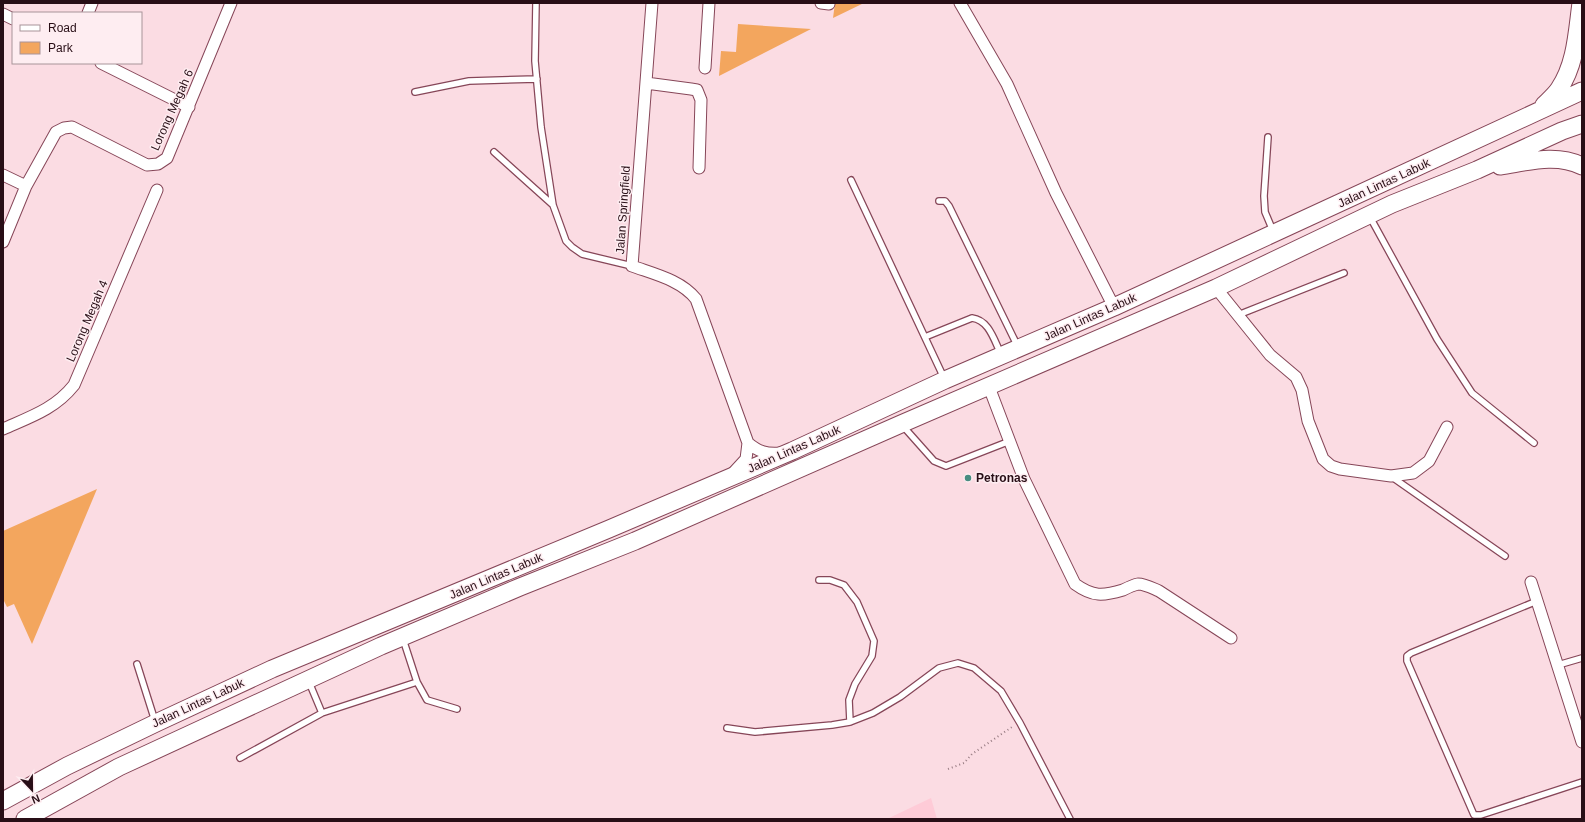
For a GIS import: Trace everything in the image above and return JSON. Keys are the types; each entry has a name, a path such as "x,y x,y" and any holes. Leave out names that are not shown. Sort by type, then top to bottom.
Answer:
{"main road":[{"path":"1581,3 1582,25"},
{"path":"1524,118 1544,105 1558,91 1566,77 1576,45 1581,3"},
{"name":"Jalan Lintas Labuk","path":"3,801 67,766 156,722 272,669 792,451 945,380 1114,307 1582,91"},
{"name":"Jalan Lintas Labuk","path":"25,819 119,767 403,637 520,587 635,541 989,387 1216,288 1392,204 1477,170 1562,131 1582,124"},
{"path":"1477,170 1544,159 1570,161 1582,166"},
{"path":"272,669 326,655 507,581 518,583 520,587"}],"street":[{"name":"Lorong Megah 6","path":"3,242 26,186 56,132 64,128 72,127 147,165 158,164 167,158 231,3"},
{"name":"Jalan Springfield","path":"652,3 632,266 683,286 696,299 748,443"},
{"path":"704,68 709,3"},
{"path":"960,3 1007,84 1056,192 1114,307"},
{"path":"3,14 12,18"},
{"path":"103,64 189,107"},
{"path":"646,83 697,90 700,94 702,100 699,168"},
{"path":"3,175 26,186"},
{"name":"Lorong Megah 4","path":"3,429 55,404 66,395 74,385 157,190"},
{"path":"1216,288 1270,355 1296,377 1302,390 1308,421 1323,458 1331,466 1340,469 1391,476 1413,473 1429,461 1447,427"},
{"path":"989,387 1024,479 1075,584 1084,591 1097,595 1113,593 1138,584 1147,585 1159,591 1231,638"},
{"path":"748,443 757,450 769,454 792,451"},
{"path":"726,479 746,459 748,443"},
{"path":"1531,582 1582,742"}],"lane":[{"path":"536,3 535,61 538,79 541,127 553,206 566,240 572,247 582,254 632,266"},
{"path":"415,92 469,81 538,79"},
{"path":"1268,137 1264,196 1265,212 1274,234"},
{"path":"494,152 553,206"},
{"path":"852,180 945,380"},
{"path":"939,201 945,201 949,206 1019,349"},
{"path":"1369,215 1437,339 1472,393 1534,444"},
{"path":"1238,315 1344,273"},
{"path":"925,337 972,318 980,319 986,324 1002,356"},
{"path":"901,424 934,462 946,466 1010,441"},
{"path":"1391,476 1505,556"},
{"path":"819,580 830,580 844,585 857,602 874,641 872,656 855,684 849,700 850,722"},
{"path":"1537,601 1411,653 1407,656 1407,661 1474,815 1481,815 1582,782"},
{"path":"403,637 417,682 427,700 457,710"},
{"path":"1558,665 1582,658"},
{"path":"727,728 755,732 850,722 873,713 900,697 939,668 958,663 974,668 1000,691 1020,722 1070,819"},
{"path":"137,664 156,722"},
{"path":"308,680 322,713"},
{"path":"240,758 322,713 417,682"}],"path":[{"path":"948,769 964,763 972,754 1020,722"}],"shaded area":[{"path":"931,798 937,819 887,819"}],"green space":[{"path":"835,3 864,3 833,18"},
{"path":"738,24 811,29 719,76 721,51 736,52"},
{"path":"97,489 32,644 14,604 7,607 3,599 3,531"}],"place":[{"name":"Petronas","path":"968,478"}]}
